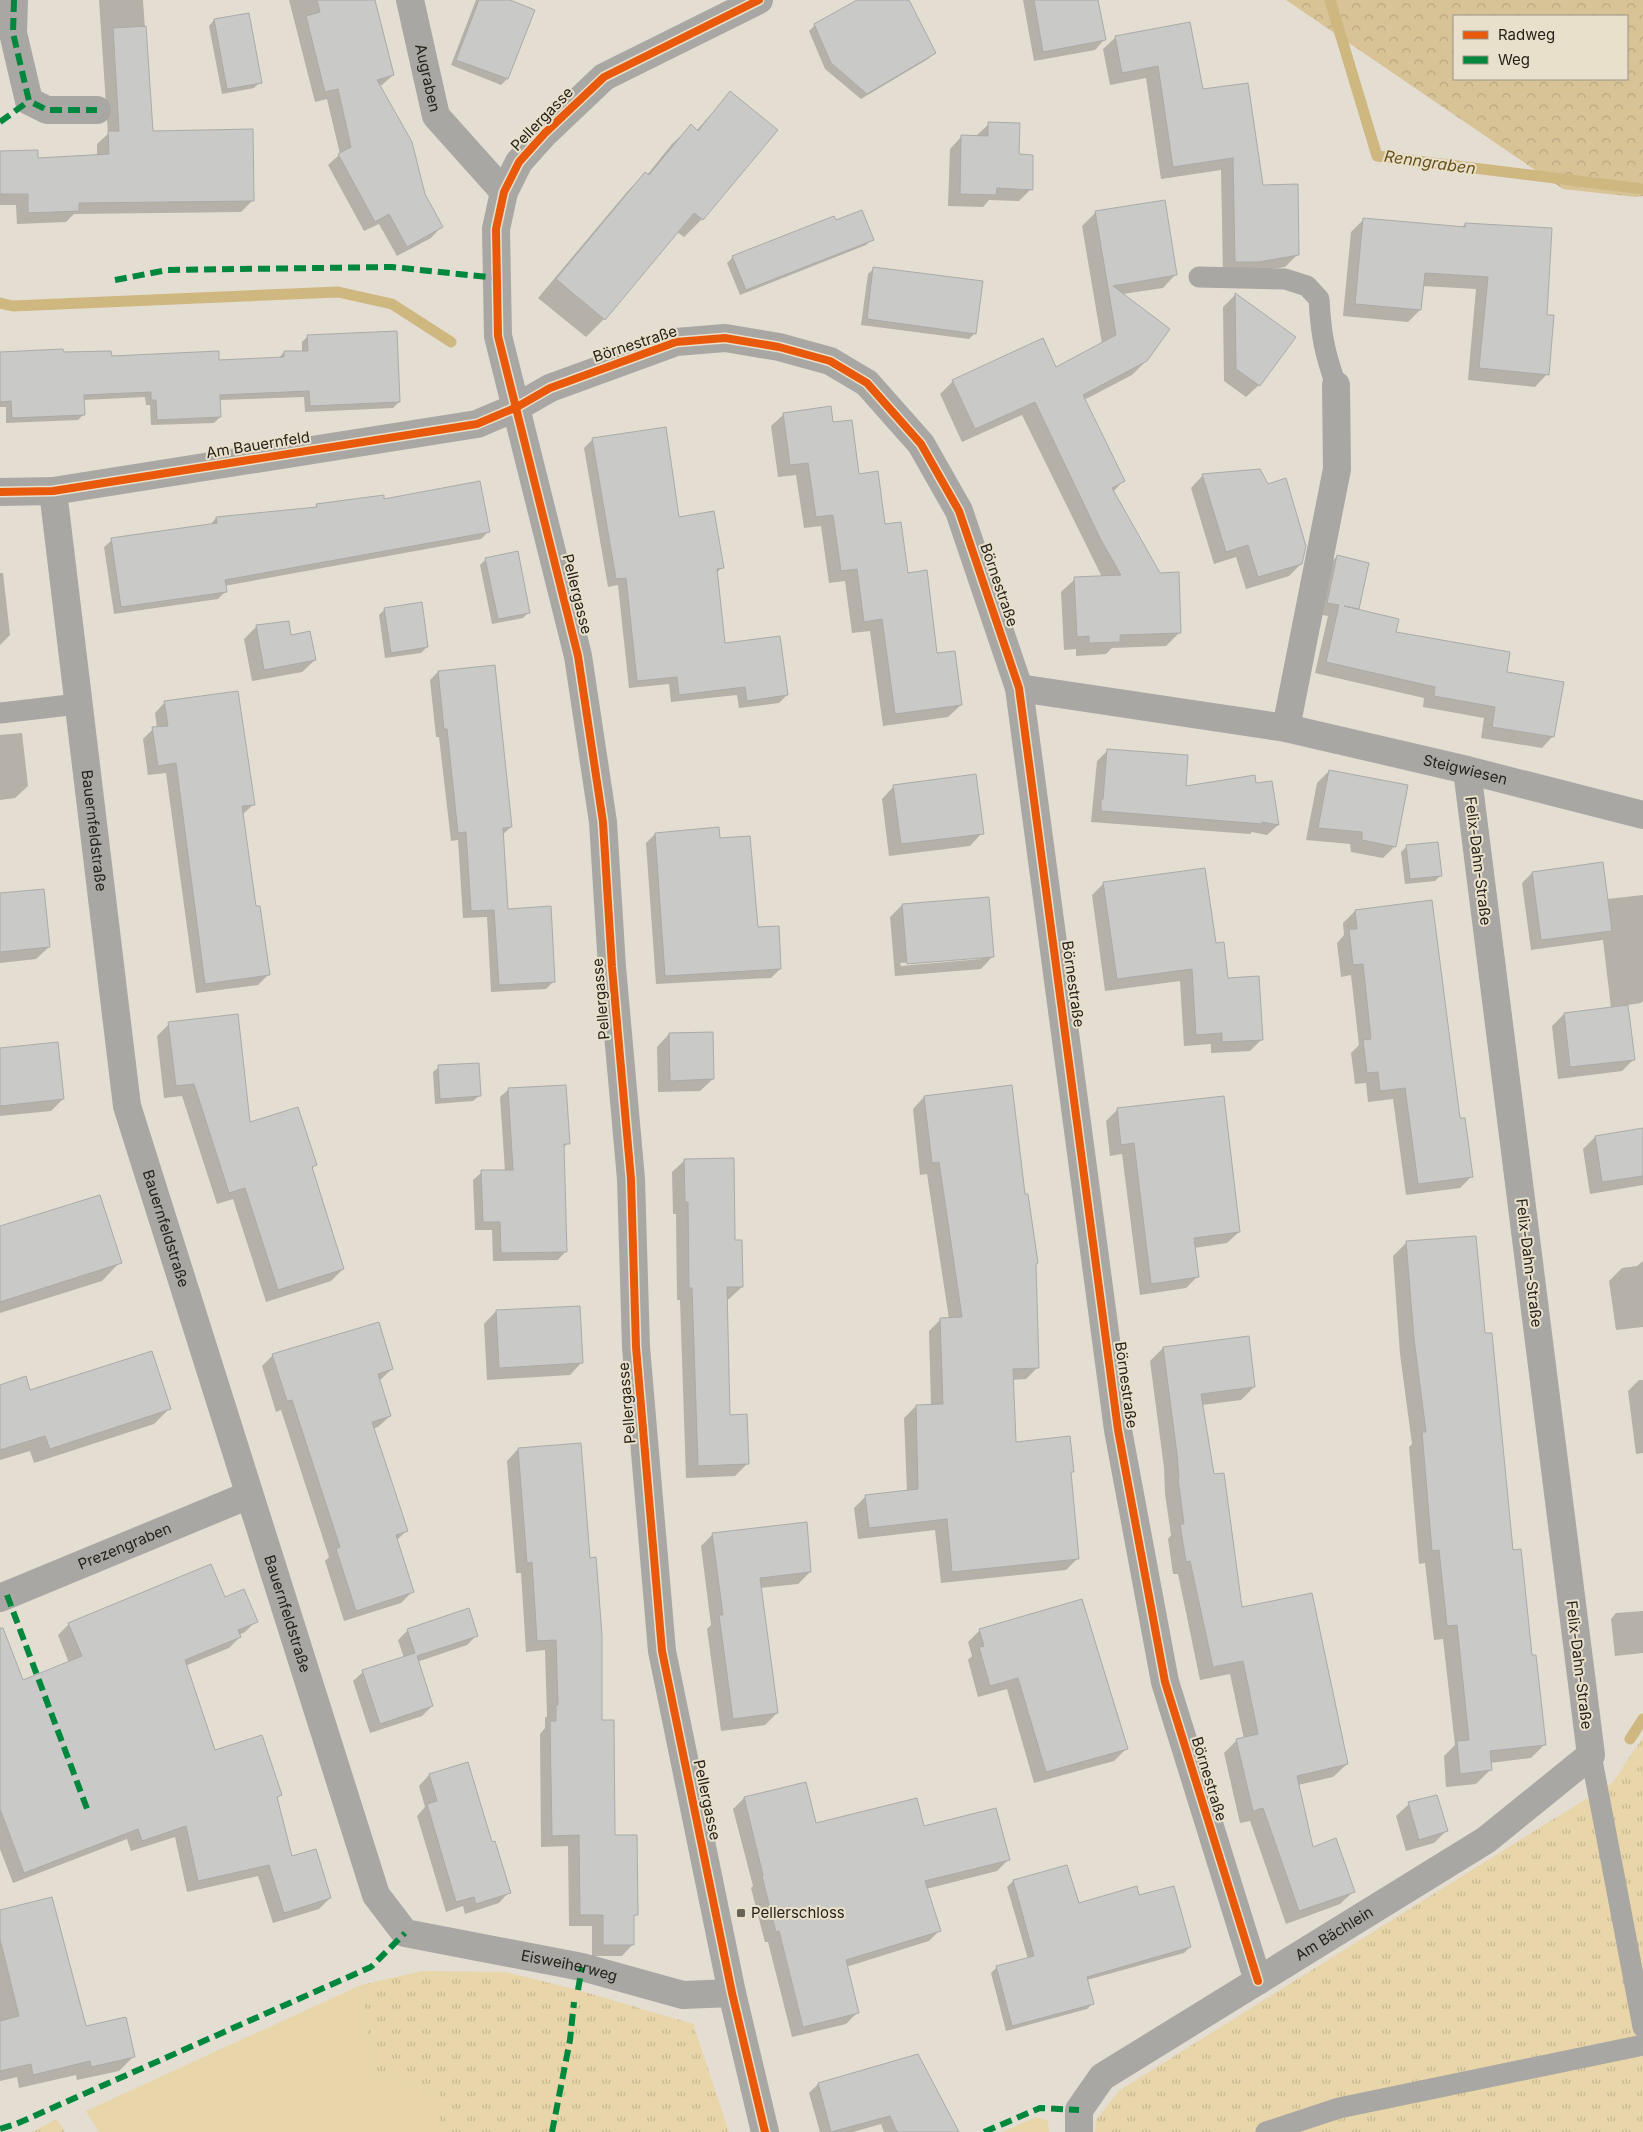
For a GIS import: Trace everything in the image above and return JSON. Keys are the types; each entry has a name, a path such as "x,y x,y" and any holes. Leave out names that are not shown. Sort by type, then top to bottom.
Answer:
{"street":[{"path":"14,0 13,33 29,100 47,110 97,110"},
{"name":"Augraben","path":"410,0 436,116 504,192"},
{"name":"Pellergasse","path":"759,0 604,77 545,133 519,162 504,192 496,229 498,336 578,656 603,822 612,967 631,1179 636,1347 662,1651 732,1993 764,2132"},
{"name":"Börnestraße","path":"517,407 550,388 676,342 725,338 779,347 830,362 867,383 920,444 959,511 1019,688 1118,1430 1163,1672 1258,1981"},
{"path":"1286,728 1337,469 1336,384"},
{"name":"Am Bauernfeld","path":"0,492 53,491 477,424 517,407"},
{"name":"Bauernfeldstraße","path":"53,491 127,1106 376,1895 405,1933"},
{"name":"Steigwiesen","path":"1019,688 1286,728 1467,770 1643,816"},
{"name":"Felix-Dahn-Straße","path":"1467,770 1591,1755"},
{"name":"Prezengraben","path":"0,1598 249,1495"},
{"name":"Am Bächlein","path":"1079,2121 1102,2078 1486,1840 1591,1755"},
{"name":"Eisweiherweg","path":"405,1933 582,1967 683,1995 732,1993"}],"lane":[{"path":"1199,277 1285,279 1307,286 1320,299 1321,334 1325,354 1336,384"},
{"path":"0,713 78,704"},
{"path":"1591,1755 1643,2026"},
{"path":"1266,2132 1339,2108 1643,2045"}],"green space":[{"path":"1286,0 1643,0 1643,196 1636,197 1563,189"},
{"path":"1643,1737 1643,2132 1095,2132 1096,2120 1120,2090 1613,1782"},
{"path":"422,1971 505,1972 578,1990 693,2024 729,2132 440,2132 440,2091 372,2073 361,1985"},
{"path":"361,1985 372,2073 440,2091 440,2132 99,2132 86,2111"},
{"path":"1036,2117 1048,2121 1049,2132 1002,2132"},
{"path":"57,2119 65,2132 32,2132"}],"building":[{"path":"317,0 375,0 394,75 377,80 412,142 425,194 443,227 407,247 389,214 375,222 338,154 351,147 338,89 325,92 306,16 320,12"},
{"path":"479,0 510,0 535,10 508,79 456,60"},
{"path":"857,0 909,0 936,53 867,94 831,63 814,24"},
{"path":"1034,0 1098,0 1106,40 1043,52"},
{"path":"249,13 262,83 227,89 214,19"},
{"path":"1190,22 1203,89 1248,83 1263,185 1298,184 1299,255 1258,262 1235,262 1233,158 1173,167 1158,66 1122,73 1115,36"},
{"path":"146,26 153,131 253,129 254,201 79,203 79,211 28,213 28,194 0,194 0,151 38,150 38,158 109,154 108,131 119,131 113,28"},
{"path":"730,91 778,130 703,220 694,213 605,320 556,279 645,172 649,175 691,124 698,131"},
{"path":"988,122 1020,123 1019,154 1033,155 1033,190 997,188 996,195 960,194 961,135 988,136"},
{"path":"1165,200 1177,275 1113,286 1170,329 1147,361 1083,395 1125,481 1112,488 1160,573 1179,572 1181,633 1120,635 1120,642 1089,643 1089,636 1077,637 1074,577 1121,575 1101,540 1035,402 975,429 952,380 1043,338 1056,367 1116,335 1095,211"},
{"path":"862,210 874,240 746,290 732,256 834,216 836,220"},
{"path":"1363,218 1465,227 1465,223 1552,228 1547,315 1554,315 1549,375 1479,368 1488,277 1425,273 1421,310 1355,304"},
{"path":"873,267 983,281 976,334 867,319"},
{"path":"1235,293 1296,337 1260,386 1236,369"},
{"path":"397,331 400,402 310,406 309,391 220,395 221,417 157,420 156,400 151,400 151,392 84,395 85,415 12,418 11,401 0,402 0,352 63,349 64,352 111,351 112,356 219,351 219,360 284,357 284,351 308,351 307,335"},
{"path":"831,406 833,422 852,420 859,474 878,471 885,524 901,522 908,573 927,570 937,653 955,651 962,705 895,714 882,619 864,622 857,569 841,571 833,515 816,517 808,463 790,465 783,413"},
{"path":"666,427 679,517 714,511 724,568 717,569 725,643 780,636 788,695 747,701 745,687 679,695 677,677 637,681 626,578 616,579 592,438"},
{"path":"1260,469 1268,484 1286,478 1306,546 1302,564 1258,577 1248,545 1226,552 1202,474"},
{"path":"480,481 490,532 225,580 227,592 121,607 111,538 217,523 216,517 317,507 316,504 384,495 384,499"},
{"path":"518,551 530,613 498,619 485,558"},
{"path":"1337,555 1369,563 1359,609 1344,606 1399,619 1396,632 1510,652 1507,672 1564,682 1554,737 1492,727 1495,707 1434,696 1435,687 1326,662 1339,605 1327,603"},
{"path":"422,602 428,647 391,653 384,608"},
{"path":"289,621 291,635 310,631 316,660 264,670 256,625"},
{"path":"495,665 512,827 503,828 508,909 551,906 555,982 499,985 494,910 471,911 466,832 458,833 447,729 444,729 438,671"},
{"path":"238,691 255,805 242,806 256,906 260,906 270,975 205,984 176,763 158,766 152,727 168,726 164,701"},
{"path":"1107,749 1188,755 1186,786 1255,775 1256,783 1272,781 1279,825 1262,822 1262,824 1101,811"},
{"path":"1329,770 1408,785 1396,847 1362,840 1362,832 1318,828"},
{"path":"976,774 984,834 901,844 893,785"},
{"path":"719,827 720,838 750,836 758,927 779,926 781,969 665,976 655,833"},
{"path":"1438,842 1442,876 1410,879 1406,845"},
{"path":"1603,862 1612,931 1541,940 1532,872"},
{"path":"1205,868 1216,943 1224,942 1228,978 1259,976 1263,1040 1222,1042 1222,1033 1196,1035 1192,969 1117,979 1103,882"},
{"path":"44,889 50,947 0,952 0,893"},
{"path":"989,897 994,957 907,964 902,904"},
{"path":"1432,900 1460,1118 1465,1118 1473,1177 1418,1184 1405,1088 1380,1091 1378,1072 1367,1073 1363,1040 1371,1039 1363,964 1353,965 1349,929 1357,929 1355,910"},
{"path":"1628,1005 1635,1060 1570,1067 1564,1013"},
{"path":"238,1014 250,1122 298,1107 317,1165 312,1167 344,1269 278,1290 245,1188 229,1193 194,1084 176,1086 168,1022"},
{"path":"713,1032 714,1079 670,1081 669,1033"},
{"path":"58,1042 64,1099 0,1106 0,1048"},
{"path":"479,1063 481,1096 440,1099 438,1065"},
{"path":"566,1085 570,1144 564,1144 567,1252 501,1253 500,1222 483,1222 481,1170 513,1170 508,1088"},
{"path":"1012,1085 1025,1194 1028,1194 1038,1263 1036,1264 1039,1368 1013,1369 1016,1442 1070,1436 1074,1472 1071,1472 1079,1559 952,1572 947,1519 869,1528 865,1495 918,1489 916,1405 943,1404 940,1318 962,1317 939,1162 932,1163 924,1096"},
{"path":"1224,1096 1240,1232 1194,1238 1199,1277 1151,1284 1134,1143 1121,1145 1117,1108"},
{"path":"1643,1128 1643,1176 1602,1182 1595,1136"},
{"path":"734,1158 735,1240 742,1240 743,1287 727,1287 730,1415 747,1414 749,1464 698,1466 692,1288 689,1288 688,1202 685,1202 684,1159"},
{"path":"100,1195 122,1263 0,1302 0,1226"},
{"path":"1476,1236 1485,1333 1492,1333 1513,1550 1521,1549 1532,1655 1536,1655 1546,1745 1490,1751 1492,1770 1460,1774 1457,1741 1469,1740 1457,1625 1447,1626 1439,1550 1432,1551 1422,1432 1426,1432 1414,1339 1406,1241"},
{"path":"580,1306 583,1363 499,1368 496,1310"},
{"path":"379,1322 393,1369 378,1374 391,1416 372,1422 408,1531 396,1535 414,1592 356,1611 336,1549 340,1547 292,1400 287,1401 272,1354"},
{"path":"1249,1336 1255,1387 1201,1394 1214,1474 1224,1473 1242,1607 1312,1593 1348,1764 1297,1776 1313,1847 1336,1838 1355,1892 1299,1911 1263,1808 1253,1811 1236,1739 1258,1734 1243,1661 1213,1667 1190,1561 1186,1562 1180,1524 1184,1524 1177,1454 1163,1347"},
{"path":"152,1351 171,1409 50,1449 45,1436 0,1450 0,1385 26,1376 30,1390"},
{"path":"581,1443 590,1558 596,1557 599,1595 602,1636 602,1720 614,1720 615,1835 637,1835 638,1915 634,1915 634,1945 603,1945 603,1915 580,1915 579,1835 552,1836 550,1721 556,1721 556,1705 558,1705 556,1640 537,1641 532,1562 527,1563 518,1448"},
{"path":"807,1522 811,1572 760,1578 778,1713 733,1719 719,1615 723,1615 712,1533"},
{"path":"211,1564 225,1597 244,1589 258,1622 238,1630 241,1637 185,1660 215,1750 262,1735 282,1795 277,1797 292,1856 316,1849 331,1898 284,1913 269,1865 198,1881 186,1826 142,1841 138,1829 24,1873 0,1809 0,1628 3,1628 23,1680 82,1656 68,1623"},
{"path":"1082,1599 1128,1749 1046,1772 1018,1678 990,1686 979,1647 984,1646 979,1629"},
{"path":"469,1608 478,1636 417,1656 433,1706 380,1724 362,1670 415,1653 407,1629"},
{"path":"468,1762 492,1842 495,1841 511,1893 476,1904 474,1897 456,1902 427,1804 437,1801 429,1774"},
{"path":"806,1782 816,1823 917,1798 924,1826 996,1808 1010,1860 925,1881 941,1931 846,1960 859,2013 803,2027 779,1931 776,1932 744,1797"},
{"path":"1437,1795 1448,1831 1419,1840 1408,1802"},
{"path":"1067,1865 1079,1903 1137,1886 1139,1895 1174,1886 1191,1947 1087,1977 1094,2004 1012,2026 996,1966 1034,1956 1013,1880"},
{"path":"52,1897 86,2026 126,2017 135,2057 91,2067 90,2061 33,2075 31,2064 0,2071 0,2021 19,2016 0,1939 0,1910"},
{"path":"918,2054 959,2132 897,2132 890,2116 831,2132 818,2083"}],"waterway":[{"name":"Renngraben","path":"1330,0 1377,156 1643,189"},
{"path":"0,303 13,306 338,292 392,304 451,342"},
{"path":"1630,1739 1643,1719"}],"marked path":[{"path":"14,0 13,33 29,101 47,110 97,110"},
{"path":"0,122 29,101"},
{"path":"115,280 167,270 392,267 497,278"},
{"path":"7,1595 89,1814"},
{"path":"0,2129 16,2124 371,1967 405,1933"},
{"path":"578,1990 582,1967"},
{"path":"552,2132 570,2040 574,2002"},
{"path":"984,2132 1040,2108 1079,2110"}],"cycle path":[{"path":"759,0 604,77 545,133 519,162 504,192 496,229 498,336 578,656 603,822 612,967 631,1179 636,1347 662,1651 732,1993 765,2132"},
{"path":"0,492 53,491 477,424 517,407 550,388 676,342 725,338 779,347 830,361 867,383 921,444 959,511 1019,688 1118,1430 1165,1682 1258,1981"}],"place":[{"name":"Pellerschloss","path":"741,1913"}]}
